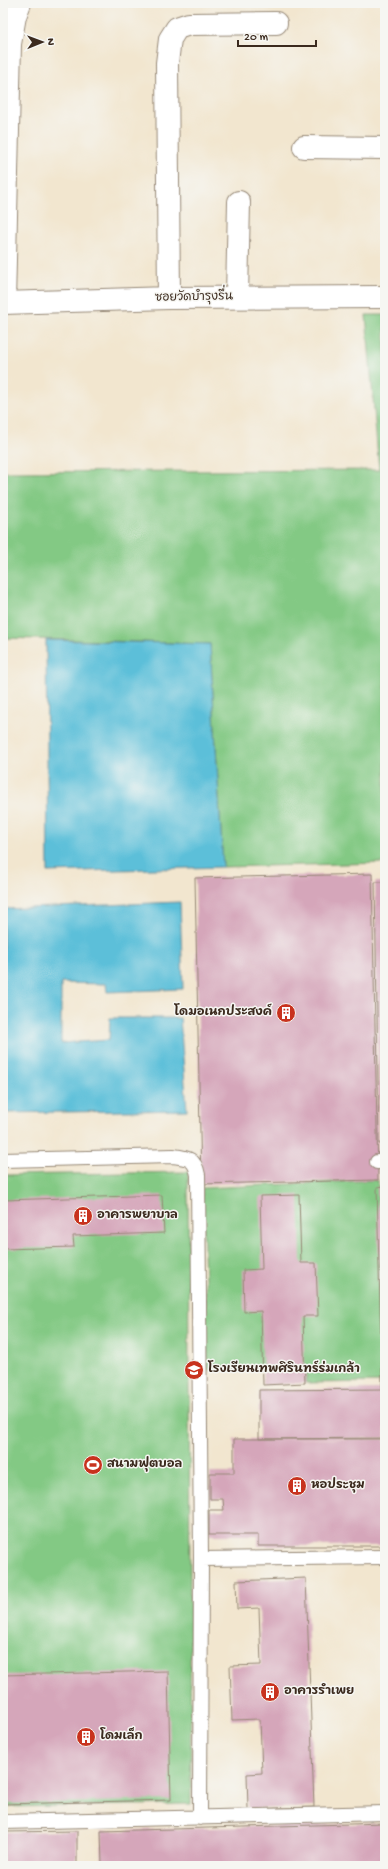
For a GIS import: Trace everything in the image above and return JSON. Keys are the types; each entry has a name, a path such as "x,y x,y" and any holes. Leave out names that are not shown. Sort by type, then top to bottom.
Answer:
{"street":[{"path":"4,303 10,44 15,16 20,3"},
{"path":"169,298 167,63 170,39 177,28 189,24 276,23"},
{"path":"304,147 385,148"},
{"path":"237,297 239,202"},
{"name":"ซอยวัดบำรุงรื่น","path":"4,303 169,298 385,297"}],"lane":[{"path":"3,1160 173,1156 191,1160 199,1165 201,1559 200,1818"},
{"path":"201,1559 385,1557"},
{"path":"3,1822 385,1814"}],"green space":[{"path":"366,315 385,315 385,863 223,867 210,644 3,638 3,472 379,470"},
{"name":"สนามฟุตบอล","path":"188,1172 191,1804 3,1807 3,1175"},
{"path":"378,1180 385,1382 305,1383 308,1366 208,1370 202,1188"}],"water":[{"path":"46,640 210,644 223,867 48,872"},
{"path":"180,902 183,989 107,992 106,984 61,983 61,1043 109,1040 110,1018 180,1018 187,1110 3,1113 3,909"}],"building":[{"name":"โดมอเนกประสงค์","path":"372,874 378,1180 201,1184 195,878"},
{"path":"375,882 385,882 385,1144 379,1144"},
{"path":"385,1186 385,1388 382,1388 377,1187"},
{"name":"อาคารพยาบาล","path":"162,1195 164,1233 73,1236 74,1247 3,1249 3,1200"},
{"path":"299,1195 301,1263 316,1263 318,1316 303,1316 305,1383 263,1385 261,1311 244,1312 243,1270 262,1269 260,1196"},
{"path":"385,1389 385,1438 259,1439 259,1390"},
{"name":"หอประชุม","path":"234,1439 385,1439 385,1546 258,1546 258,1535 209,1535 209,1510 224,1510 223,1499 210,1499 210,1473 234,1473"},
{"name":"อาคารรำเพย","path":"306,1578 314,1807 248,1809 247,1774 262,1773 260,1719 232,1720 230,1666 261,1665 259,1608 237,1609 236,1581"},
{"name":"โดมเล็ก","path":"168,1671 171,1800 3,1804 3,1675"},
{"path":"385,1823 385,1866 102,1866 101,1831"},
{"path":"77,1831 77,1866 3,1866 3,1832"}],"place":[{"name":"โดมอเนกประสงค์","path":"286,1013"},
{"name":"อาคารพยาบาล","path":"83,1216"},
{"name":"โรงเรียนเทพศิรินทร์ร่มเกล้า","path":"194,1370"},
{"name":"สนามฟุตบอล","path":"93,1465"},
{"name":"หอประชุม","path":"297,1486"},
{"name":"อาคารรำเพย","path":"270,1692"},
{"name":"โดมเล็ก","path":"86,1737"}]}
